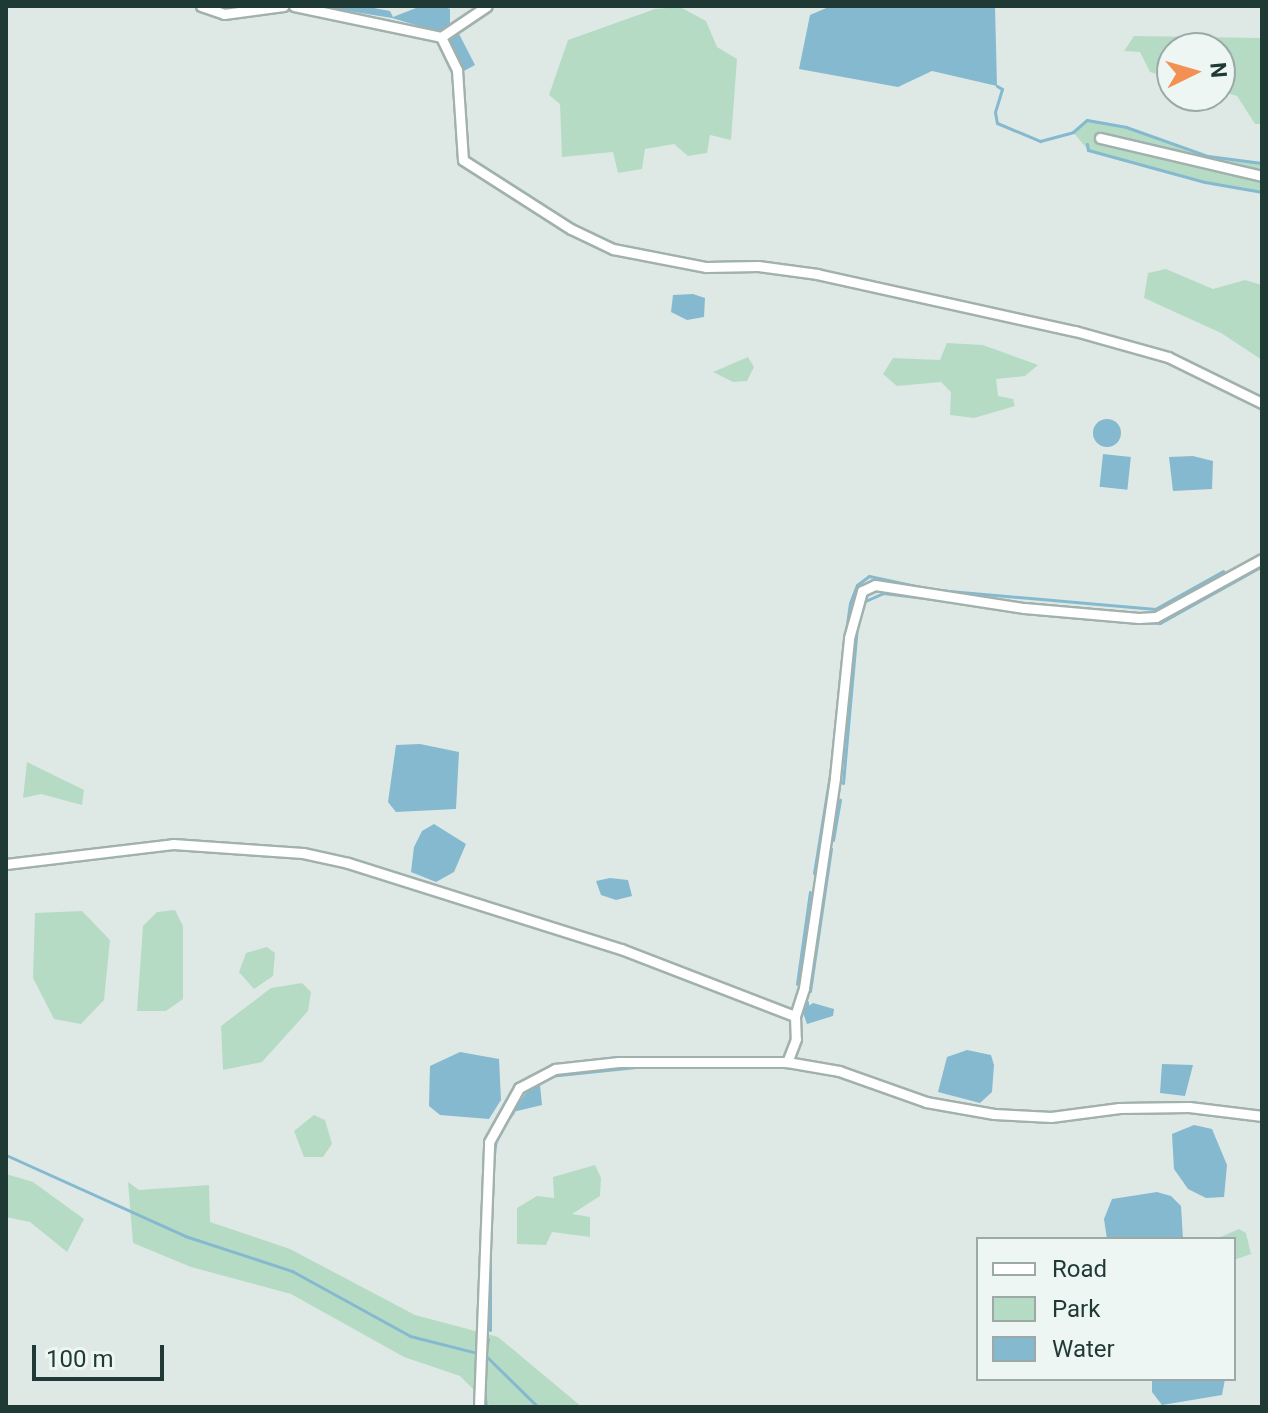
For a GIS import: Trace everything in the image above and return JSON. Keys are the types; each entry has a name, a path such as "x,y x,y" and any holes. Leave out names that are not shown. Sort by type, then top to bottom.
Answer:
{"street":[{"path":"201,6 224,14 283,6"},
{"path":"294,6 441,37 487,6"},
{"path":"441,37 457,70 463,160 560,222 613,249 706,267 758,266 817,274 1075,331 1168,357 1262,403"},
{"path":"1100,138 1262,176"},
{"path":"787,1062 796,1039 795,1016 804,988 831,806 849,638 862,591 875,585 1024,608 1156,617 1262,559"},
{"path":"6,864 173,844 303,853 621,949 795,1016"},
{"path":"479,1407 477,1369 482,1339 489,1142 519,1088 555,1069 619,1062 787,1062 839,1071 926,1102 994,1114 1051,1117 1119,1108 1189,1107 1262,1116"}],"green space":[{"path":"680,7 706,21 717,47 737,59 731,140 710,135 707,153 688,156 674,144 645,149 642,169 618,173 613,152 562,157 560,104 549,95 568,40 655,9"},
{"path":"1134,36 1156,36 1156,74 1150,72 1140,52 1124,51"},
{"path":"1236,38 1262,38 1262,124 1255,124 1237,96"},
{"path":"1087,120 1126,127 1208,156 1262,163 1262,192 1205,182 1088,150 1073,132"},
{"path":"1166,269 1213,289 1245,280 1262,285 1262,360 1221,333 1144,298 1148,273"},
{"path":"947,343 983,345 1038,365 1025,376 996,379 998,396 1013,399 1015,406 974,418 950,415 951,392 941,382 897,386 883,374 893,358 940,360"},
{"path":"748,357 754,367 747,381 733,382 713,372"},
{"path":"27,762 84,790 82,805 41,794 23,798"},
{"path":"175,910 183,926 183,999 166,1011 137,1011 143,926 157,912"},
{"path":"82,911 110,940 104,1000 81,1024 54,1019 33,978 35,913"},
{"path":"267,947 275,953 273,976 254,989 239,972 246,953"},
{"path":"302,983 311,992 308,1011 262,1062 223,1070 221,1026 271,988"},
{"path":"314,1115 325,1120 332,1144 323,1157 304,1157 294,1131"},
{"path":"595,1165 601,1178 600,1196 572,1214 590,1217 590,1237 552,1232 546,1245 517,1244 517,1208 537,1196 554,1198 553,1177"},
{"path":"6,1174 33,1182 84,1219 67,1252 30,1222 6,1217"},
{"path":"128,1182 139,1190 209,1185 210,1222 290,1249 415,1315 498,1337 582,1407 491,1407 460,1376 404,1357 291,1294 191,1267 133,1243"},
{"path":"1239,1229 1246,1233 1251,1254 1236,1259 1236,1237 1221,1237"}],"water":[{"path":"317,6 363,6 390,11 393,17 421,6 444,6 450,9 450,26 439,32 392,18"},
{"path":"831,6 995,6 997,86 932,71 898,87 799,69 810,15"},
{"path":"457,30 475,65 462,72 448,39"},
{"path":"693,294 705,298 704,317 687,320 671,312 673,295"},
{"path":"1107,419 1117,423 1121,433 1117,443 1107,447 1097,443 1093,433 1097,423"},
{"path":"1103,454 1131,457 1127,490 1100,487"},
{"path":"1193,456 1213,461 1212,489 1173,491 1169,457"},
{"path":"420,744 459,752 456,809 396,812 388,802 396,745"},
{"path":"434,824 466,844 454,872 436,882 411,872 414,847 422,831"},
{"path":"610,878 628,880 632,896 616,900 601,895 596,881"},
{"path":"813,1003 834,1009 833,1016 807,1024 802,1010"},
{"path":"967,1050 991,1055 994,1065 992,1092 980,1103 938,1092 947,1057"},
{"path":"460,1052 499,1059 501,1100 489,1119 440,1115 429,1106 430,1066"},
{"path":"1162,1064 1193,1065 1185,1096 1160,1093"},
{"path":"540,1085 542,1105 513,1112 530,1087"},
{"path":"1194,1125 1212,1129 1227,1165 1224,1197 1206,1198 1188,1189 1174,1169 1172,1134"},
{"path":"1157,1192 1171,1196 1181,1206 1183,1237 1107,1237 1104,1219 1112,1199"},
{"path":"1152,1381 1225,1381 1222,1395 1162,1405 1152,1392"}],"waterway":[{"path":"219,6 229,6"},
{"path":"997,86 1002,89 995,112 997,123 1040,141 1073,132 1087,120 1126,127 1208,156 1262,163"},
{"path":"1087,144 1088,150 1205,182 1262,192"},
{"path":"1114,620 1160,623 1262,566"},
{"path":"938,590 1155,609 1223,571"},
{"path":"844,645 850,603 857,585 869,576 930,589"},
{"path":"863,602 883,593 1090,618"},
{"path":"843,783 857,625"},
{"path":"814,873 831,768"},
{"path":"833,840 840,800"},
{"path":"810,991 831,849"},
{"path":"797,984 810,892"},
{"path":"711,979 764,999"},
{"path":"807,1002 807,1007"},
{"path":"549,1076 645,1066"},
{"path":"503,1125 513,1112"},
{"path":"492,1174 496,1138"},
{"path":"6,1155 185,1236 292,1271 410,1336 485,1355 538,1407"},
{"path":"490,1226 490,1330"},
{"path":"485,1355 488,1339"},
{"path":"484,1390 486,1407"}]}
